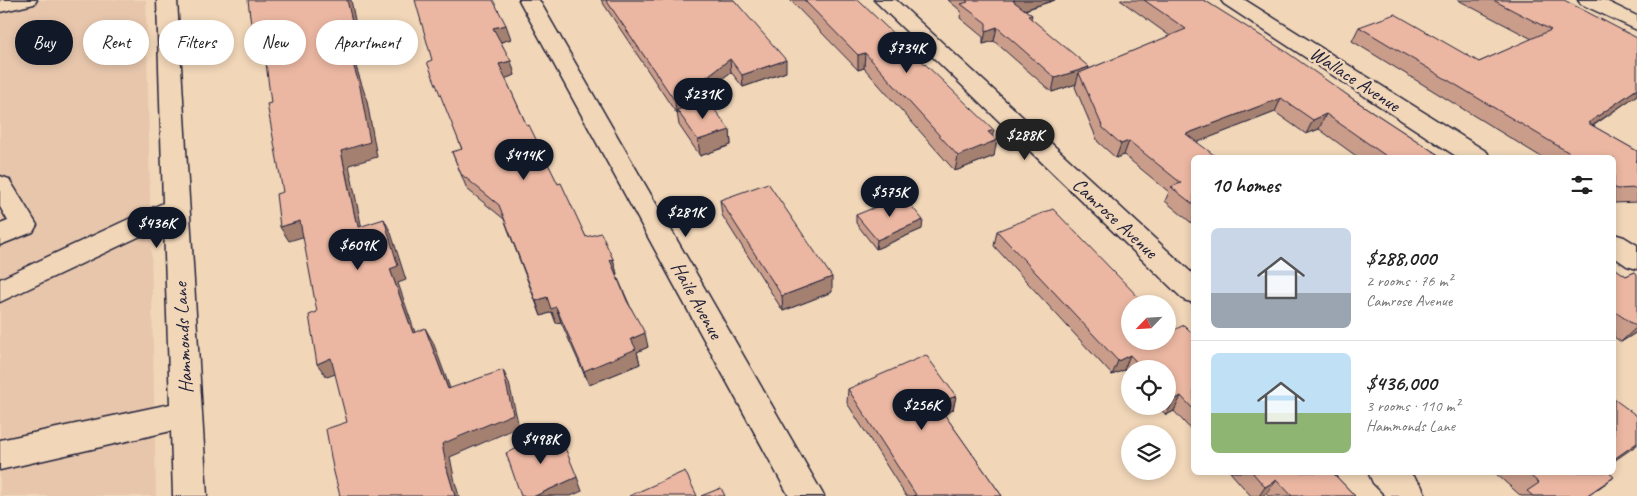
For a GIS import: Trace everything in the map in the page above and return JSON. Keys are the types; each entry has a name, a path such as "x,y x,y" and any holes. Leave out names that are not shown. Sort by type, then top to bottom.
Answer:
{"street":[{"path":"0,6 27,0"},
{"name":"Hammonds Lane","path":"167,0 190,496"},
{"name":"Haile Avenue","path":"529,0 807,496"},
{"name":"Camrose Avenue","path":"884,0 1191,289"},
{"name":"Wallace Avenue","path":"1231,0 1473,155"},
{"path":"1588,0 1637,24"},
{"path":"0,185 24,225 0,235"},
{"path":"0,291 177,208"},
{"path":"1616,245 1637,259"},
{"path":"0,455 186,414"},
{"path":"1387,475 1409,496"}],"shaded area":[{"path":"0,0 146,0 146,20 83,20 83,65 147,65 156,496 0,496"}],"building":[{"path":"248,0 347,0 352,20 316,20 316,65 353,65 360,87 370,142 341,151 356,222 358,221 359,227 384,219 398,266 390,269 413,333 425,328 448,389 503,370 513,414 442,444 455,496 340,496 326,429 347,422 331,358 317,364 309,315 317,312 300,221 280,227 276,194 283,192 267,104 271,103 266,65 306,65 306,20 250,20"},
{"path":"415,0 493,0 506,25 493,28 511,61 499,64 527,126 529,125 558,184 561,183 586,237 601,233 613,259 610,260 627,301 645,333 631,339 636,349 584,371 556,307 551,309 547,297 536,301 499,205 461,174 452,152 462,149 427,62 432,60"},
{"path":"606,0 734,0 786,60 742,75 730,59 675,101"},
{"path":"804,0 858,0 994,130 988,132 997,140 958,156 865,53 858,55"},
{"path":"966,0 1015,0 1013,1 1032,15 1028,16 1089,67 1055,78 997,27 986,31 986,23 961,4 968,2"},
{"path":"1144,0 1204,0 1285,51 1353,99 1438,155 1385,155 1326,114 1313,120 1281,98 1186,134 1214,155 1191,155 1191,203 1171,187 1181,183 1129,141 1121,144 1103,128 1079,73 1186,29"},
{"path":"1493,0 1564,0 1637,38 1637,89 1588,123 1637,151 1637,160 1635,161 1637,162 1637,188 1616,188 1616,155 1573,155 1359,27 1395,14 1479,62 1551,30"},
{"path":"708,101 730,130 698,140 677,110"},
{"path":"768,183 832,277 782,296 720,200"},
{"path":"903,196 923,220 877,240 856,215"},
{"path":"1053,209 1136,295 1121,295 1121,350 1176,350 1176,329 1184,325 1191,332 1191,407 1181,396 1176,399 1176,360 1135,360 1130,355 1118,361 997,231"},
{"path":"1616,269 1626,276 1635,272 1637,274 1637,327 1616,312"},
{"path":"926,355 956,396 937,404 1002,496 913,496 916,495 848,389"},
{"path":"1616,400 1637,416 1637,443 1616,458"},
{"path":"558,431 577,477 535,496 521,496 506,453"},
{"path":"685,471 697,496 629,496"},
{"path":"1255,475 1335,475 1355,496 1292,496 1277,480 1265,487"},
{"path":"1530,475 1612,475 1614,477 1586,496 1533,496 1527,491 1539,483"},
{"path":"721,488 725,496 701,496"}]}
